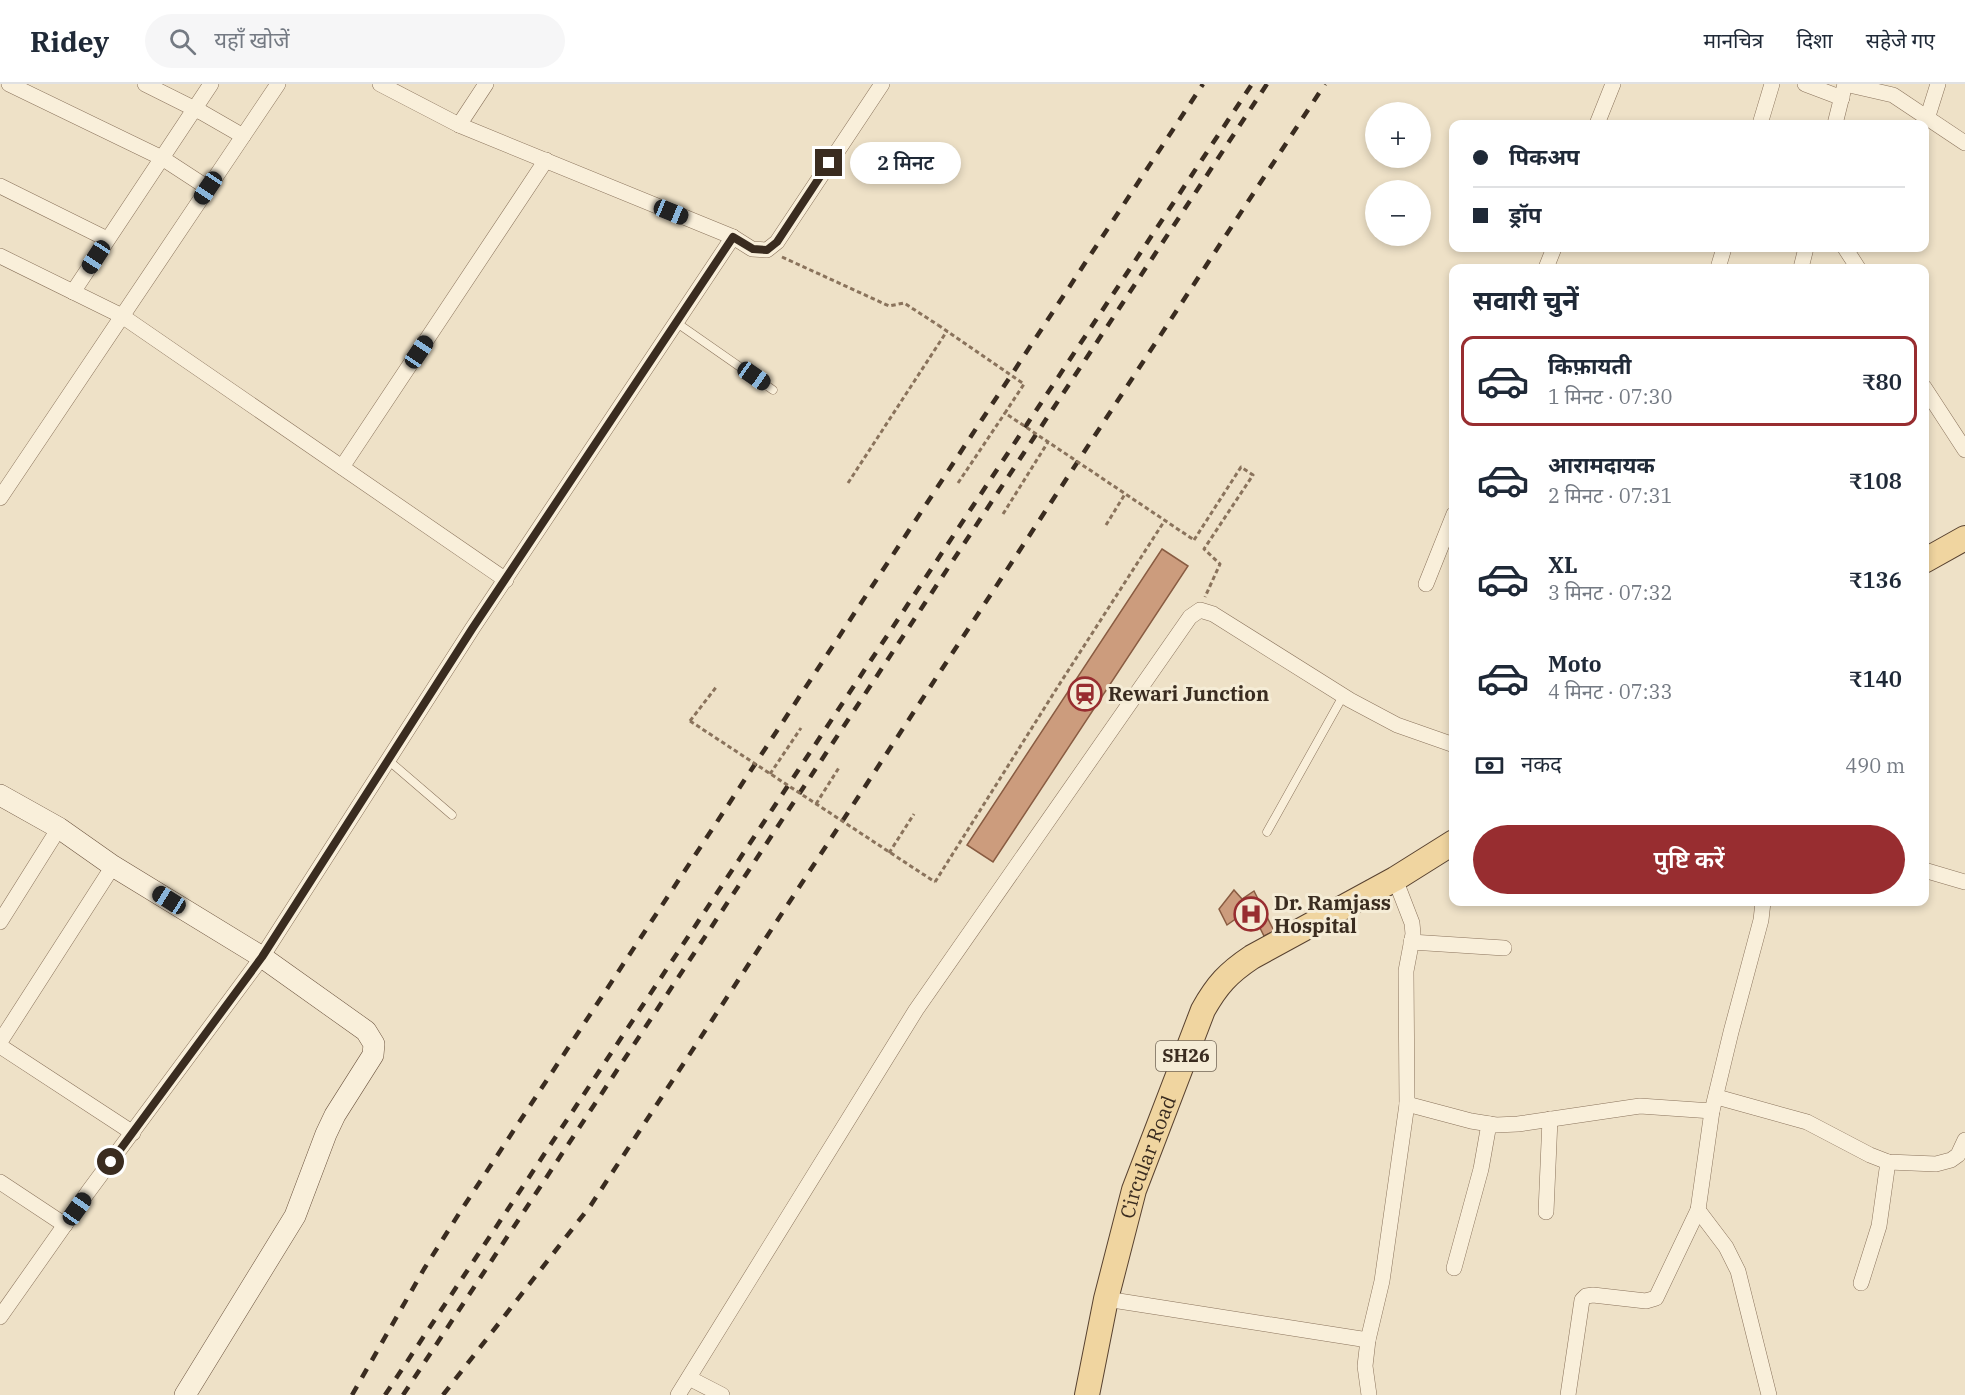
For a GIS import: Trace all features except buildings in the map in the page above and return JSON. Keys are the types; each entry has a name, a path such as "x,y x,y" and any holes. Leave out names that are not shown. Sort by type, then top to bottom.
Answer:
{"main road":[{"path":"1929,558 1965,538"},
{"name":"Circular Road","path":"1087,1395 1106,1299 1134,1190 1203,1010 1215,988 1232,970 1252,957 1395,879 1449,845"}],"street":[{"path":"9,84 162,158 208,188"},
{"path":"145,84 196,109 243,136"},
{"path":"73,292 211,84"},
{"path":"0,498 278,84"},
{"path":"380,84 459,125 733,237 753,249 767,250 777,242 882,84"},
{"path":"459,125 486,84"},
{"path":"1599,120 1613,84"},
{"path":"1761,120 1772,84"},
{"path":"1805,84 1893,96 1927,119 1938,84"},
{"path":"1836,120 1844,89"},
{"path":"1929,120 1965,143"},
{"path":"342,467 546,160"},
{"path":"0,186 107,239"},
{"path":"0,1317 5,1298 65,1225 262,957 388,760 733,237"},
{"path":"0,256 122,316 506,580"},
{"path":"1929,395 1965,450"},
{"path":"1426,584 1449,526"},
{"path":"678,1395 916,1010 1190,617 1200,610 1213,614 1343,696 1397,724 1449,743"},
{"path":"0,795 59,828 113,866 262,957 366,1030 374,1044 373,1055 335,1115 326,1134 295,1216 184,1395"},
{"path":"0,922 59,828"},
{"path":"113,866 0,1044 133,1133"},
{"path":"1929,871 1965,882"},
{"path":"1369,1395 1365,1366 1368,1340 1382,1281 1407,1104 1406,971 1413,923 1395,879"},
{"path":"1568,1395 1582,1300 1593,1294 1646,1302 1656,1298 1698,1210 1715,1104 1763,906"},
{"path":"1411,942 1504,948"},
{"path":"1407,1104 1489,1124 1518,1124 1640,1106 1715,1104 1807,1122 1888,1162 1936,1164 1952,1160 1958,1155 1965,1140"},
{"path":"1546,1212 1550,1119"},
{"path":"1454,1268 1478,1180 1489,1124"},
{"path":"1861,1283 1880,1226 1888,1162"},
{"path":"0,1182 65,1225"},
{"path":"1698,1210 1726,1247 1735,1264 1769,1395"},
{"path":"1106,1299 1368,1340"},
{"path":"689,1378 722,1395"}],"lane":[{"path":"677,322 773,390"},
{"path":"1267,832 1343,696"},
{"path":"388,760 452,815"}],"path":[{"path":"767,250 889,306 904,303 1024,384 958,483"},
{"path":"848,483 946,332"},
{"path":"1005,413 1194,540 1241,467 1253,476 1204,549 1220,564 1200,610"},
{"path":"1004,514 1048,442"},
{"path":"1106,525 1125,494"},
{"path":"717,686 690,721 934,882 1165,520"},
{"path":"770,774 801,728"},
{"path":"816,804 840,766"},
{"path":"889,853 914,814"}],"railway":[{"path":"352,1395 424,1269 460,1212 1203,84"},
{"path":"385,1395 1252,84"},
{"path":"403,1395 1267,84"},
{"path":"443,1395 591,1205 1325,84"}],"place":[{"name":"Rewari Junction","path":"1085,694"},
{"name":"Dr. Ramjass Hospital","path":"1251,914"}],"route":[{"path":"111,1162 262,957 472,629 733,237 753,249 767,250 777,242 829,163"}]}
